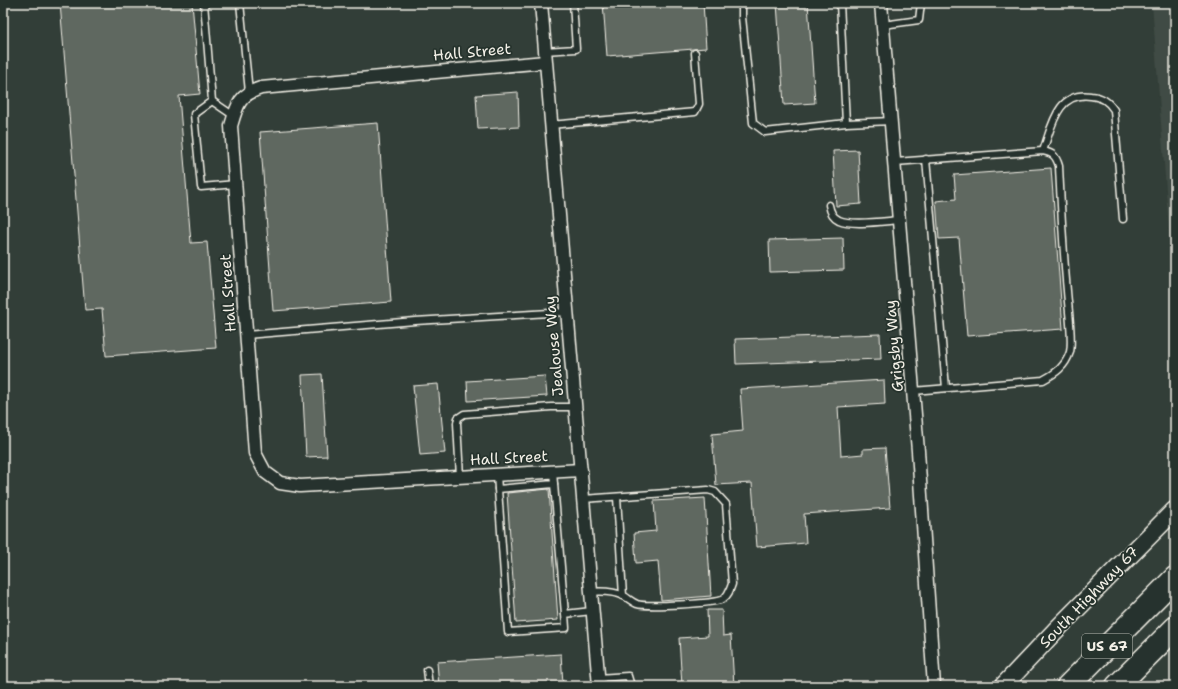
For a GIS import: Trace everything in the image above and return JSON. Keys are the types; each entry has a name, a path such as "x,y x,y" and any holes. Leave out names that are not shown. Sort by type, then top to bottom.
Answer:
{"highway":[{"name":"US 67","path":"1068,686 1175,578"},
{"name":"US 67","path":"1117,686 1175,628"}],"main road":[{"name":"South Highway 67","path":"1003,686 1055,631 1175,510"}],"street":[{"name":"Jealouse Way","path":"541,3 544,56 581,470 598,682"},
{"name":"Grigsby Way","path":"881,3 900,220 934,686"},
{"name":"Hall Street","path":"544,56 261,88 249,92 236,106 231,126 255,453 265,472 280,483 300,486 581,470"}],"lane":[{"path":"204,3 212,101"},
{"path":"240,3 249,92"},
{"path":"544,56 576,49 573,3"},
{"path":"742,3 742,17 753,124 765,132 846,123 892,121"},
{"path":"840,3 846,123"},
{"path":"883,25 919,20 921,3"},
{"path":"550,125 695,112 699,104 695,53"},
{"path":"1043,151 1059,108 1067,100 1089,95 1099,97 1108,102 1114,110 1123,219"},
{"path":"212,101 234,116"},
{"path":"212,101 194,114 201,187 236,184"},
{"path":"895,162 1043,151 1051,153 1056,157 1059,166 1061,224 1070,330 1070,351 1066,362 1058,372 1043,380 913,391"},
{"path":"926,159 946,388"},
{"path":"828,205 832,215 839,220 848,222 900,220"},
{"path":"247,335 415,321 567,312"},
{"path":"460,477 457,424 458,418 464,414 551,407 575,407"},
{"path":"497,475 508,632 566,628 553,472"},
{"path":"498,489 554,484"},
{"path":"583,499 708,490 715,492 726,504 732,584 729,593 722,600 648,606 637,604 612,592 590,592"},
{"path":"617,497 623,596"},
{"path":"565,614 592,611"},
{"path":"427,670 428,686"},
{"path":"598,682 628,676 631,686"}],"shaded area":[{"path":"1152,3 1175,3 1175,310"}],"building":[{"path":"60,3 192,3 200,94 179,96 191,243 207,242 216,348 106,356 102,309 85,310"},
{"path":"603,3 703,3 706,48 607,56"},
{"path":"777,3 808,3 815,103 784,105"},
{"path":"518,92 519,127 478,129 476,95"},
{"path":"378,123 391,302 273,311 260,132"},
{"path":"858,150 861,204 836,206 833,151"},
{"path":"1051,168 1063,329 967,336 959,238 939,239 936,201 956,199 954,175"},
{"path":"843,238 844,270 770,272 769,240"},
{"path":"880,334 881,359 736,364 735,339"},
{"path":"322,374 327,456 306,457 302,375"},
{"path":"545,376 547,396 468,401 467,381"},
{"path":"884,380 885,404 838,407 841,456 863,454 863,449 885,448 890,508 804,514 806,543 757,547 752,483 716,485 712,434 743,431 740,389"},
{"path":"438,384 445,453 420,455 413,386"},
{"path":"549,489 558,620 516,623 507,493"},
{"path":"705,498 711,596 661,600 658,561 636,563 634,533 656,531 654,501"},
{"path":"707,610 722,610 723,636 731,635 734,686 682,686 679,638 708,636"},
{"path":"561,654 563,684 550,686 439,686 437,662"}]}
